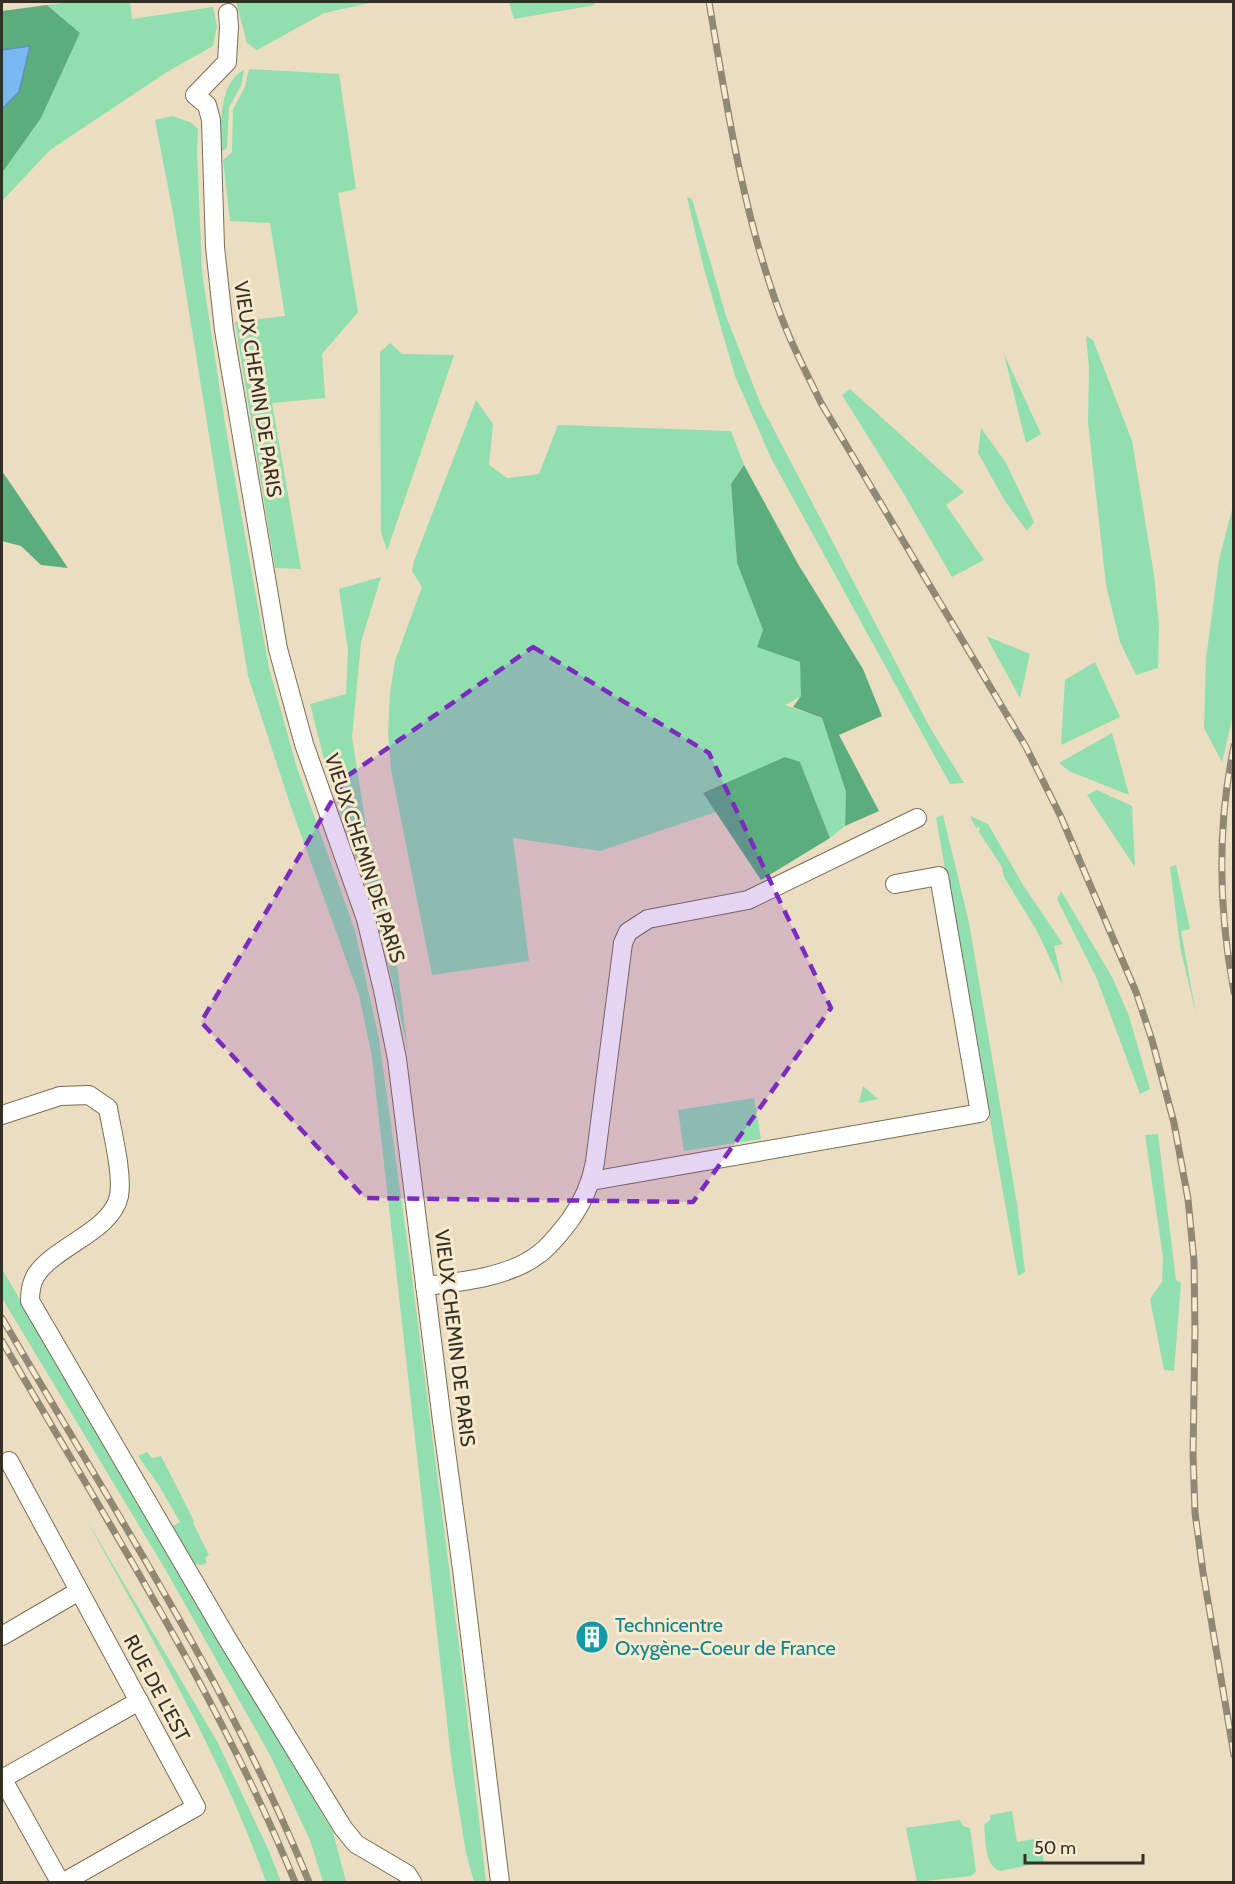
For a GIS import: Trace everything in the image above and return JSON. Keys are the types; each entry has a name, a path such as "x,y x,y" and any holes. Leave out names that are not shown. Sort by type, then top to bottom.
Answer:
{"street":[{"name":"VIEUX CHEMIN DE PARIS","path":"228,13 227,62 195,95 207,105 211,120 217,271 224,330 278,649 304,744 366,919 383,990 403,1100 500,1882"},
{"path":"425,1286 478,1278 531,1260 548,1246 577,1210 591,1181 606,1087 621,954 628,932 640,922 655,917 755,897 917,818"},
{"path":"591,1181 980,1113 939,876 894,884"},
{"path":"2,1115 60,1096 89,1095 108,1108 121,1183 119,1199 105,1220 36,1274 30,1288 30,1301 228,1640 343,1828 356,1844 407,1874 412,1882"},
{"name":"RUE DE L'EST","path":"9,1461 196,1807 62,1882"},
{"path":"2,1636 79,1591"},
{"path":"62,1882 2,1779 139,1701"}],"highlighted area":[{"path":"533,647 709,753 831,1008 693,1202 365,1198 201,1022 346,777"}],"green space":[{"path":"72,2 130,2 132,19 213,7 217,26 213,46 167,72 50,150 2,201 2,173 41,118 80,33 47,5"},
{"path":"236,2 375,2 324,13 257,50 247,43"},
{"path":"509,2 594,2 595,5 514,19"},
{"path":"47,5 80,33 41,118 2,173 2,109 19,92 30,47 2,50 2,11"},
{"path":"249,69 339,74 356,189 338,193 358,312 322,354 325,398 272,403 301,569 275,568 235,322 285,316 270,223 230,221 223,160 232,152 233,109 245,87"},
{"path":"244,70 241,86 229,107 227,148 220,153 221,119 225,95 229,85"},
{"path":"172,116 190,122 198,129 202,272 226,430 269,668 297,768 355,931 379,1039 461,1662 486,1882 474,1882 466,1853 452,1766 372,1057 359,995 292,810 248,676 173,213 155,120"},
{"path":"687,197 692,199 726,316 761,405 929,726 964,783 950,784 771,458 735,376 703,265"},
{"path":"1086,336 1093,340 1132,441 1154,575 1159,626 1158,668 1136,675 1120,642 1106,585 1088,422 1089,367"},
{"path":"390,343 402,354 454,355 387,551 381,532 380,352"},
{"path":"1004,354 1041,434 1026,443"},
{"path":"850,389 964,492 946,505 984,560 952,577 904,494 842,395"},
{"path":"476,400 493,424 489,465 507,478 539,474 558,425 731,431 744,465 731,484 737,563 763,630 800,661 802,696 785,705 822,718 846,792 845,826 830,838 800,762 703,793 716,812 600,851 513,838 529,961 432,975 391,769 388,730 390,693 395,661 422,587 412,571 414,561"},
{"path":"981,428 1006,463 1034,522 1027,531 1005,501 978,453"},
{"path":"744,465 798,564 863,669 882,716 839,735 879,811 845,826 846,792 822,718 793,707 801,696 800,662 757,647 763,630 737,563 731,484"},
{"path":"2,471 68,568 41,565 21,546 2,541"},
{"path":"1233,506 1234,711 1222,762 1204,728 1206,659 1219,560"},
{"path":"381,577 361,642 352,737 366,826 393,934 408,1051 385,949 330,783 310,704 346,694 348,650 339,589"},
{"path":"986,636 1030,654 1020,698"},
{"path":"1095,662 1120,717 1061,745 1065,680"},
{"path":"1112,733 1129,795 1069,771 1059,763"},
{"path":"785,757 800,762 830,838 761,880 703,793"},
{"path":"1097,790 1132,806 1135,867 1087,795"},
{"path":"943,815 969,923 1017,1204 1025,1272 1018,1276 936,818"},
{"path":"970,816 988,824 1023,885 1063,944 1054,946 1063,986 1037,931 1004,877 1002,867 979,832 980,827 976,828"},
{"path":"1176,865 1190,929 1181,931 1196,1014 1180,947 1170,867"},
{"path":"1061,891 1112,977 1129,1016 1150,1089 1140,1094 1097,979 1057,899"},
{"path":"863,1086 878,1099 859,1103"},
{"path":"754,1098 761,1139 684,1151 678,1110"},
{"path":"1158,1134 1176,1280 1181,1283 1174,1371 1164,1370 1150,1299 1162,1282 1163,1257 1145,1135"},
{"path":"2,1269 333,1832 346,1882 323,1882 310,1840 270,1755 164,1567 2,1298"},
{"path":"147,1452 152,1458 161,1456 209,1555 205,1558 207,1563 201,1565 192,1563 172,1527 180,1522 158,1484 138,1456"},
{"path":"86,1519 217,1741 269,1851 281,1882 266,1882 228,1788 184,1698"},
{"path":"1012,1811 1017,1842 1040,1838 1044,1862 1000,1871 991,1864 988,1858 984,1825 990,1820 991,1815"},
{"path":"960,1820 963,1826 970,1828 976,1872 971,1876 917,1882 906,1828"}],"water":[{"path":"30,46 19,92 2,109 2,50"}],"railway":[{"path":"709,2 746,200 768,278 790,338 821,403 1026,747 1061,817 1136,992 1152,1040 1174,1123 1188,1199 1194,1261 1195,1513 1234,1755"},
{"path":"1234,746 1225,807 1222,869 1225,931 1234,992"},
{"path":"2,1318 125,1525 204,1665 277,1808 309,1882"},
{"path":"2,1341 195,1674 231,1742 295,1882"}],"place":[{"name":"Technicentre Oxygène-Coeur de France","path":"592,1637"}]}
